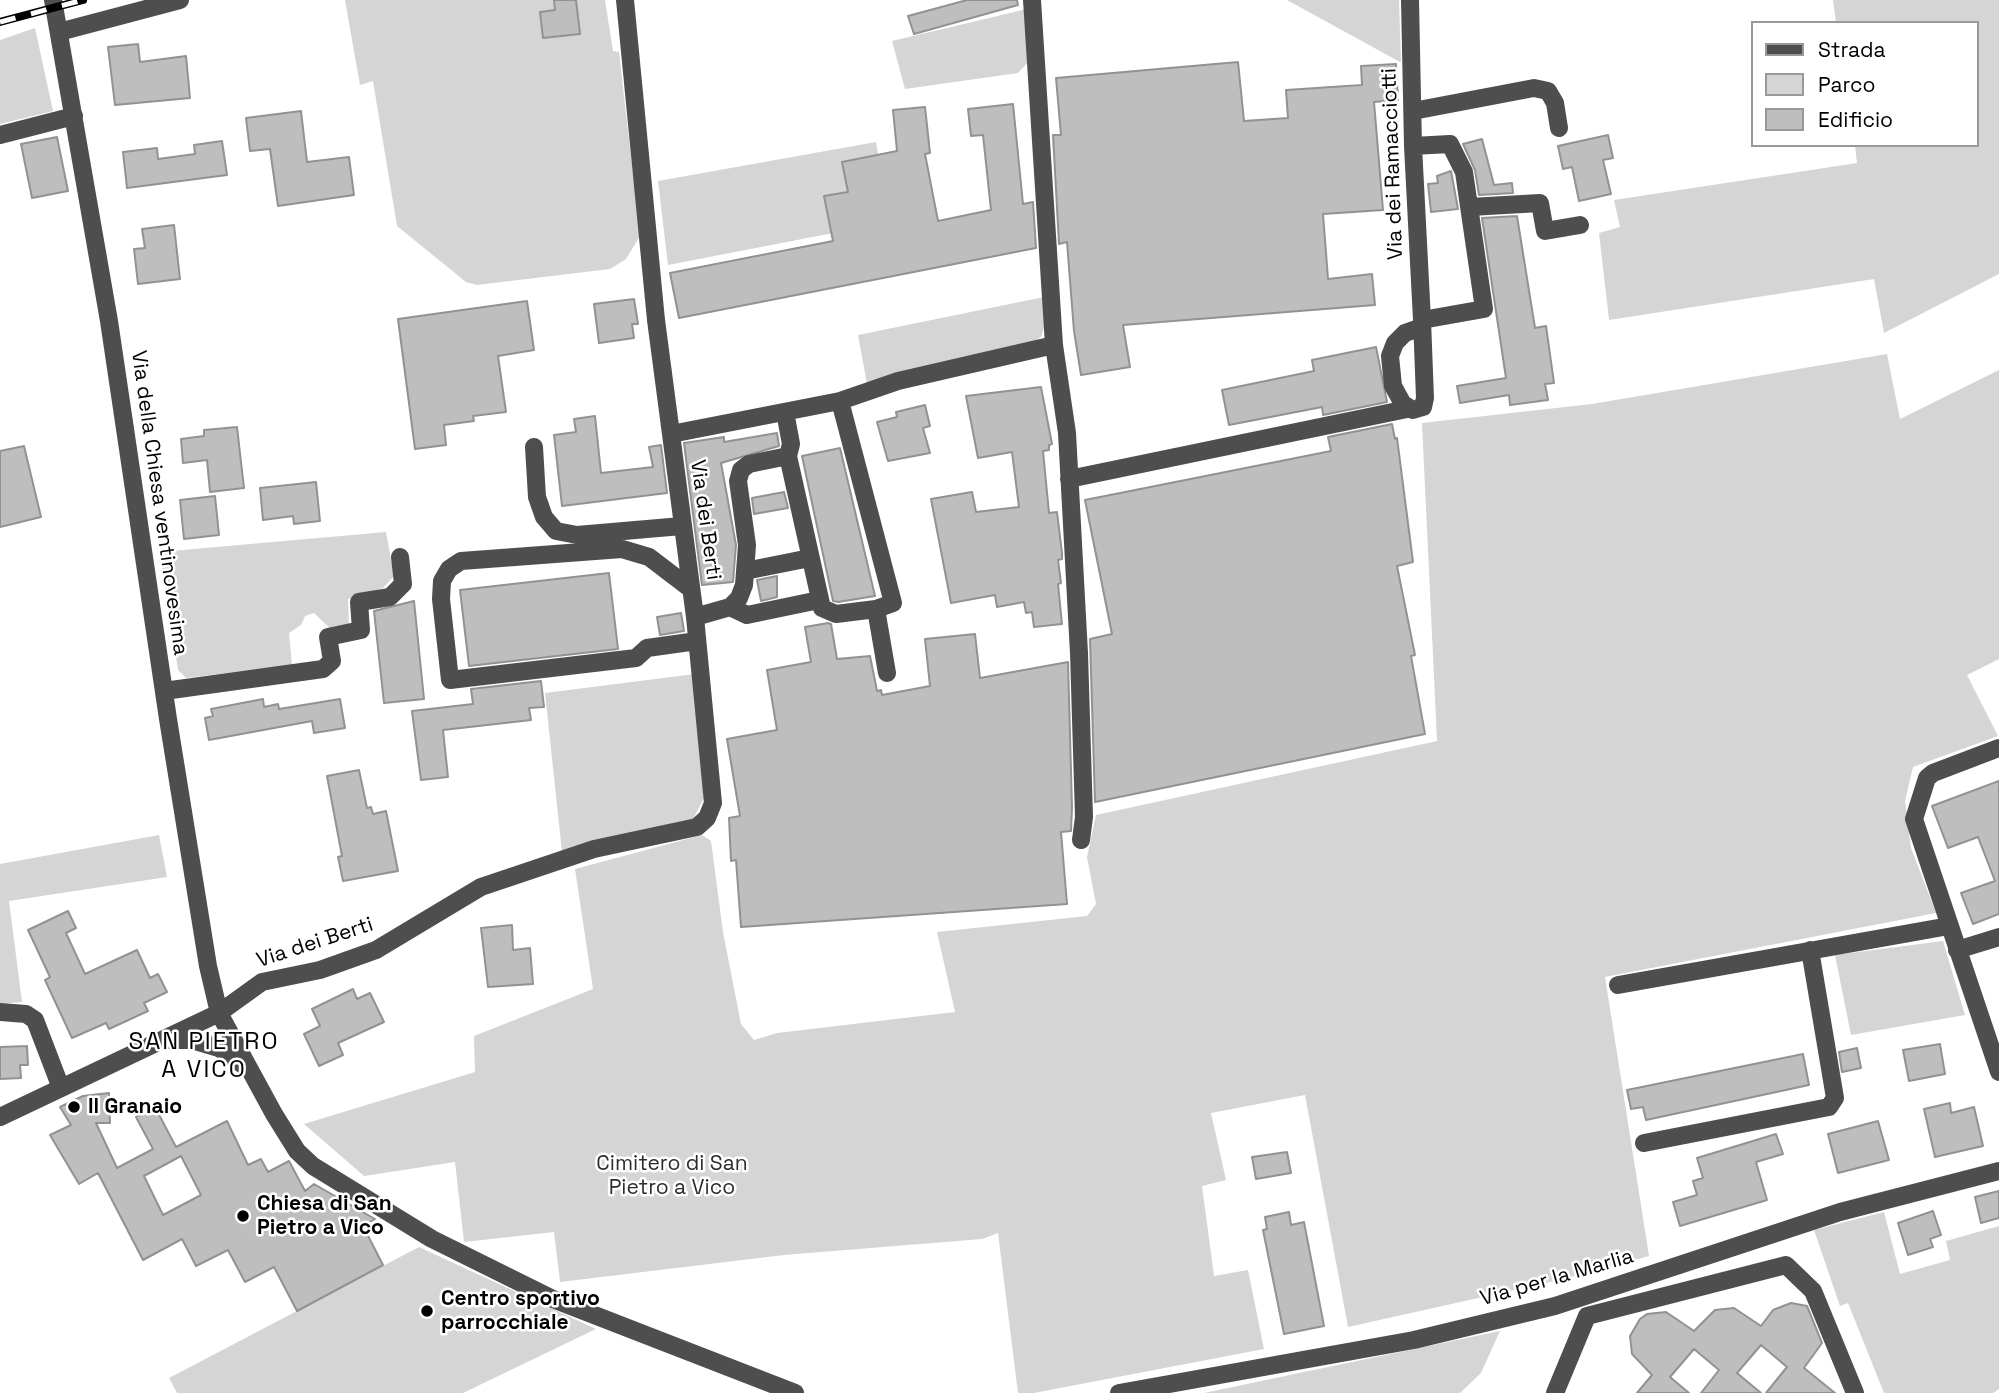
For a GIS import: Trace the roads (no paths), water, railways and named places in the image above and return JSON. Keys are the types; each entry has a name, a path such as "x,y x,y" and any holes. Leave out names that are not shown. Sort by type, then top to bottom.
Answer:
{"street":[{"name":"Via della Chiesa ventinovesima","path":"53,0 109,321 208,967 219,1013 297,1151 313,1166 432,1239 553,1299 795,1393"},
{"path":"60,32 180,0"},
{"path":"625,0 656,320 671,434"},
{"path":"1032,0 1054,345 1067,433 1081,707 1084,817 1081,840"},
{"name":"Via dei Ramacciotti","path":"1407,408 1419,409 1425,398 1413,146 1410,0"},
{"path":"1413,111 1534,88 1548,91 1555,103 1559,128"},
{"path":"0,135 74,116"},
{"path":"1069,479 1400,412 1407,408 1394,386 1390,356 1395,343 1422,323 1484,309 1464,172 1450,144 1413,146"},
{"path":"1470,207 1539,203 1545,231 1580,225"},
{"name":"Via dei Berti","path":"0,1117 219,1013 262,982 320,970 376,950 481,887 594,849 697,827 707,818 713,803 695,617 671,434 840,401 898,381 1054,345"},
{"path":"785,412 791,444 788,456 822,608 836,614 876,609 893,603 840,401"},
{"path":"534,447 537,497 544,517 556,531 577,535 682,526"},
{"path":"695,617 730,607 742,592 747,545 738,481 740,470 749,464 788,456"},
{"path":"691,589 649,557 622,549 461,561 449,569 442,581 441,599 450,680 636,657 647,648 697,641"},
{"path":"164,691 323,669 332,662 328,637 361,630 359,602 390,597 403,584 400,557"},
{"path":"745,570 810,558"},
{"path":"730,607 747,615 819,600"},
{"path":"876,609 887,673"},
{"path":"1999,748 1933,773 1927,778 1914,819 1999,1072"},
{"path":"1618,985 1949,926"},
{"path":"1957,950 1999,937"},
{"path":"1644,1143 1829,1107 1836,1098 1810,950"},
{"path":"0,1012 26,1014 35,1020 61,1088"},
{"path":"162,1040 192,1040 219,1048 250,1071"},
{"name":"Via per la Marlia","path":"1119,1393 1414,1340 1555,1306 1840,1212 1999,1171"},
{"path":"1555,1393 1587,1317 1786,1265 1813,1291 1855,1393"}],"railway":[{"path":"0,22 83,0"}],"place":[{"name":"Il Granaio","path":"74,1107"},
{"name":"Chiesa di San Pietro a Vico","path":"243,1216"},
{"name":"Centro sportivo parrocchiale","path":"427,1311"}],"district":[{"name":"SAN PIETRO A VICO","path":"204,1056"}],"park label":[{"name":"Cimitero di San Pietro a Vico","path":"672,1176"}]}
